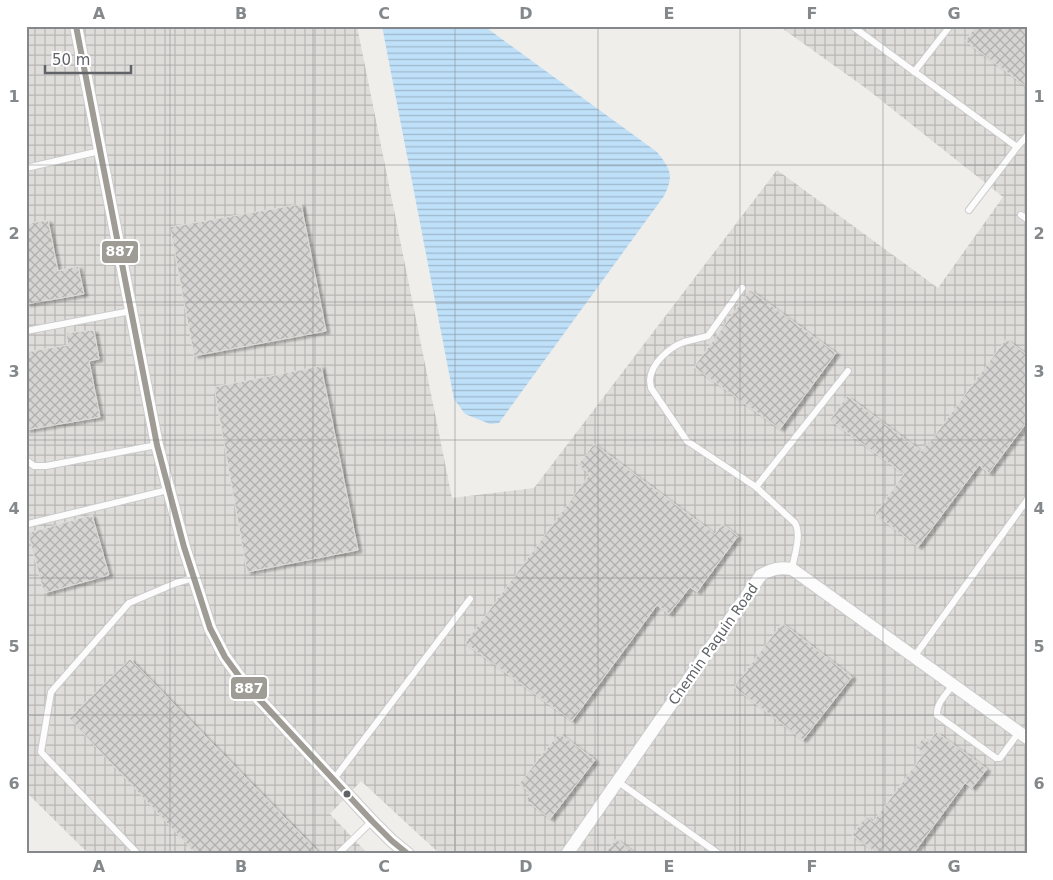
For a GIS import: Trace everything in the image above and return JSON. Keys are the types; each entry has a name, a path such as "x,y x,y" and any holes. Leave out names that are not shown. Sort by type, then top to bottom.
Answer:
{"street":[{"path":"76,26 157,445 193,578 210,628 225,656 244,683 372,821 408,854"},
{"name":"Chemin Paquin Road","path":"566,854 761,575 770,569 781,567 792,569"},
{"path":"792,569 1023,735"}],"lane":[{"path":"852,26 1017,147"},
{"path":"914,72 950,26"},
{"path":"969,210 1027,136"},
{"path":"26,168 100,151"},
{"path":"742,288 708,336 683,343 673,348 661,358 650,379 651,388 687,441 756,487 795,523 798,528 798,534 792,569"},
{"path":"26,331 131,311"},
{"path":"756,487 848,370"},
{"path":"26,460 34,466 46,466 157,445"},
{"path":"28,524 168,490"},
{"path":"914,657 1027,500"},
{"path":"138,854 41,752 52,692 129,603 176,583 193,578"},
{"path":"334,779 470,599"},
{"path":"953,685 938,705 937,715 996,758 1000,758 1023,735"},
{"path":"618,781 719,854"},
{"path":"338,854 372,821"}],"shaded area":[{"path":"26,26 357,26 452,498 534,488 777,170 938,288 1003,197 867,89 779,26 1027,26 1027,854 440,854 361,781 330,814 368,854 89,854 26,792"}],"water":[{"path":"382,26 484,26 657,152 670,173 669,183 664,196 499,423 490,424 465,414 454,399"}],"building":[{"path":"976,26 1027,26 1027,87 965,41"},
{"path":"301,204 326,331 194,356 170,227"},
{"path":"48,220 58,271 78,266 84,294 26,304 26,224"},
{"path":"750,290 836,353 780,429 694,367"},
{"path":"94,330 99,359 89,361 100,417 26,430 26,352 68,345 66,333"},
{"path":"1006,339 1027,355 1027,422 989,473 979,465 918,547 875,514 904,474 830,420 847,396 921,451 930,442"},
{"path":"321,366 358,550 247,572 214,387"},
{"path":"594,444 715,534 722,524 738,536 697,592 690,587 669,614 657,605 572,721 465,643 590,474 578,465"},
{"path":"92,515 109,575 44,593 28,533"},
{"path":"782,623 852,677 803,740 734,687"},
{"path":"130,659 320,854 196,854 69,718"},
{"path":"936,732 987,769 972,788 965,783 913,854 878,854 852,835 866,816 873,822 924,753 916,747 923,738 929,742"},
{"path":"559,733 595,760 550,819 526,800 531,793 519,784"},
{"path":"616,839 636,854 605,854"}],"transit line":[{"name":"887","path":"76,26 157,445 184,547 210,628 225,657 244,683 372,821 408,854"}]}
